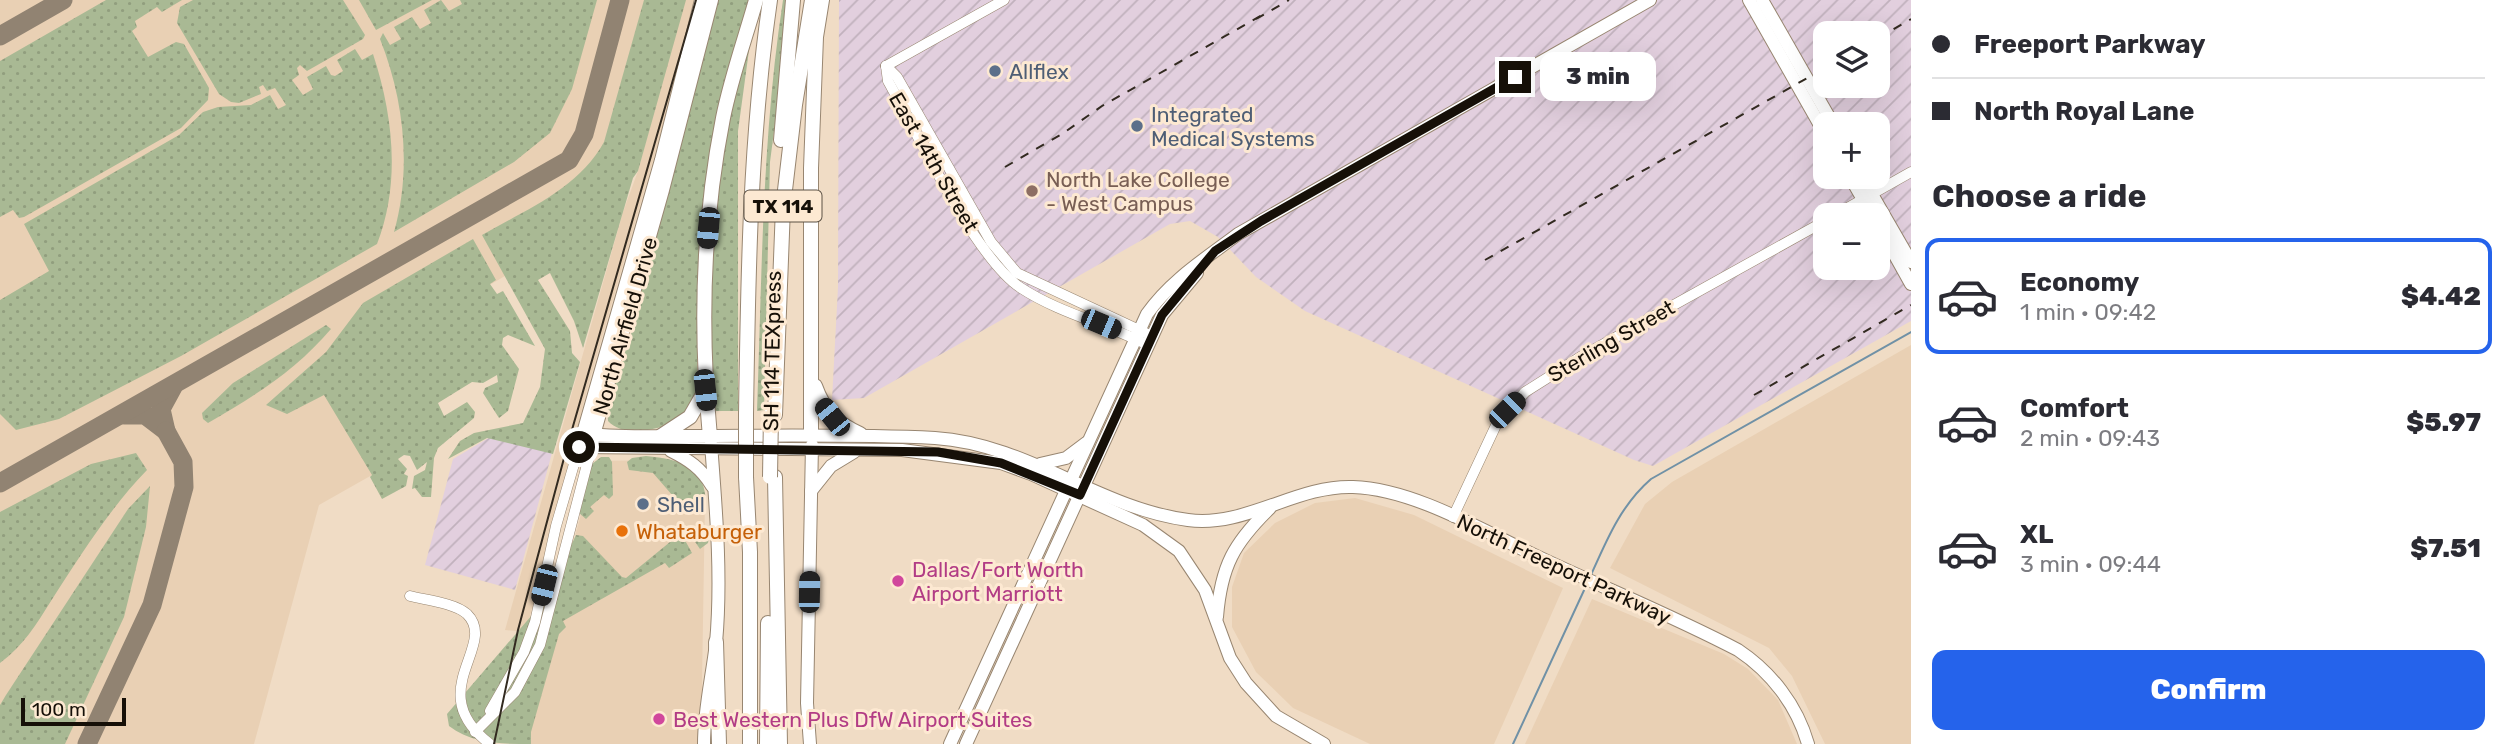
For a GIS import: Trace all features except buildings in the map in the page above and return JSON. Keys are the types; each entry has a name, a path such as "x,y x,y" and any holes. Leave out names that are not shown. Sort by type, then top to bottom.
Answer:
{"highway":[{"path":"710,443 705,390 703,296 715,162 724,115 756,0"},
{"name":"TX 114","path":"750,744 750,552 746,415 750,182 770,0"},
{"name":"SH 114 TEXpress","path":"773,414 773,232 793,0"},
{"name":"TX 114","path":"780,744 773,414 783,207 794,105 812,0"},
{"path":"811,435 813,129 816,37 822,0"},
{"path":"811,375 826,411 843,426 860,434"},
{"path":"664,443 690,417 705,390"},
{"path":"767,744 773,477"},
{"path":"716,642 719,744"}],"main road":[{"name":"North Airfield Drive","path":"585,448 701,0"},
{"name":"North Airfield Drive","path":"588,434 601,410 663,190 712,0"},
{"path":"950,744 976,682 1076,487 1091,438 1145,338 1171,301 1215,251 1238,234 1386,148 1650,0"},
{"path":"1749,0 1813,113"},
{"path":"1762,0 1825,112"},
{"path":"1861,189 1911,262"},
{"path":"1866,189 1869,203"},
{"path":"1890,246 1911,284"},
{"path":"966,744 1076,487 1145,338"},
{"path":"601,410 606,424 625,435"},
{"path":"588,434 625,435 664,443 704,472 712,487"},
{"path":"710,443 860,434 931,445 1003,451 1040,464 1143,525 1179,551 1205,590 1230,658 1259,700 1295,729 1324,744"},
{"path":"810,744 807,703 811,435"},
{"path":"1040,464 1066,458 1091,438"},
{"path":"585,448 710,443 812,451 856,451 931,445 1001,463 1076,487"},
{"path":"704,744 704,705 716,642 718,546 710,443"},
{"path":"811,491 831,466 856,451"},
{"name":"North Freeport Parkway","path":"1076,487 1130,506 1189,521 1232,516 1273,506 1317,490 1351,487 1387,491 1453,517 1748,656 1785,696 1808,744"},
{"path":"1217,621 1221,584 1228,559 1242,537 1273,506"},
{"path":"976,682 990,689"}],"street":[{"name":"East 14th Street","path":"1004,0 886,66 897,77 991,242 1007,265 1036,284 1145,338"},
{"path":"1857,203 1911,172"},
{"name":"Sterling Street","path":"1453,517 1498,421 1525,392 1582,356 1813,228"},
{"name":"North Airfield Drive","path":"475,732 515,692 540,645 585,448"},
{"path":"410,596 460,610 471,622 474,637 459,696 460,709 475,732 490,744"}],"shaded area":[{"path":"0,0 681,0 662,67 517,269 488,286 372,475 319,505 254,744 0,744"},
{"path":"684,0 699,0 587,390 526,632 505,630 623,212 638,171"},
{"path":"839,0 1911,0 1911,321 1653,466 1634,460 1305,311 1256,277 1218,237 1190,221 1170,224 864,398 832,400 838,287"},
{"path":"1911,345 1911,744 1825,744 1792,676 1769,648 1610,568 1645,504 1672,482"},
{"path":"492,436 552,453 515,590 425,565 453,459"},
{"path":"669,460 705,500 701,744 520,744 595,461"},
{"path":"1355,498 1414,515 1563,588 1494,744 1370,744 1293,708 1256,672 1232,627 1232,587 1244,553 1275,523 1315,503"},
{"path":"1592,599 1724,654 1748,669 1778,700 1797,744 1525,744"}],"green space":[{"path":"106,0 182,0 162,12 157,7 135,21 137,27 132,31 148,57 176,42 184,44 209,88 208,100 181,128 24,217 19,218 13,210 0,217 0,61"},
{"path":"193,0 343,0 365,35 363,39 307,71 300,65 297,68 299,75 292,80 303,95 313,89 307,77 326,66 331,75 335,76 343,71 337,60 355,49 362,60 373,54 389,125 392,173 385,221 377,244 181,356 59,419 16,430 0,414 0,300 49,271 24,224 179,135 203,112 218,107 251,105 270,95 278,109 286,105 275,88 267,91 263,85 259,87 261,94 239,103 231,102 219,94 177,23 180,7"},
{"path":"359,0 432,0 376,30"},
{"path":"441,0 449,11 462,4 460,0 597,0 572,89 550,133 514,162 394,232 403,184 403,134 395,86 380,39 383,33 390,45 401,39 394,27 412,17 420,29 431,23 424,10"},
{"path":"644,0 686,0 638,171 633,178 583,348 574,321 550,273 538,280 570,331 572,353 580,362 553,454 487,438 448,459 460,441 474,433 523,423 540,387 545,349 482,235 534,207 566,185 593,158 604,142"},
{"path":"717,0 749,0 712,143 698,266 697,394 686,413 669,424 647,430 625,430 608,421 607,406 635,322 635,308"},
{"path":"783,0 791,0 770,162 764,410 757,411 767,154"},
{"path":"750,43 738,131 738,411 711,411 707,303 721,146"},
{"path":"473,239 496,280 490,284 497,294 503,291 535,346 508,335 503,338 502,345 519,369 508,411 499,418 483,393 485,388 498,382 497,375 483,383 472,382 438,403 444,416 467,402 475,412 474,418 438,448 434,458 431,497 422,497 415,488 412,489 414,476 425,470 427,462 417,470 410,456 404,455 398,459 407,469 404,474 408,476 406,486 382,499 370,477 372,475 324,395 287,414 266,405 326,352 363,303"},
{"path":"326,325 331,329 318,344 274,381 208,423 203,419 202,413 233,383"},
{"path":"136,453 147,470 120,500 96,533 28,635 16,650 0,663 0,512 91,464"},
{"path":"646,456 682,463 697,474 705,494 706,508 700,514 686,511 653,473 629,470 627,462 632,458"},
{"path":"601,457 609,457 612,462 613,495 609,499 604,495 590,507 594,511 586,519 579,513 592,464"},
{"path":"150,486 146,527 124,617 65,744 0,744 0,705 128,509"},
{"path":"689,527 705,531 709,538 708,543 700,549 687,530"},
{"path":"681,533 692,553 669,568 665,563 563,621 566,627 559,634 531,732 531,744 478,740 449,726 447,714 532,615 555,579 576,535 583,536 626,578"}],"waterway":[{"path":"1591,575 1623,511 1651,479 1911,332"},
{"path":"1513,744 1586,586"}],"taxiway":[{"path":"0,36 63,0"},
{"path":"0,483 569,160 584,134 620,0"},
{"path":"124,415 145,415 166,431 161,409 173,387"},
{"path":"87,744 152,605 184,487 183,462 166,431"}],"tram line":[{"path":"494,744 518,630 567,447 696,0"}],"railway":[{"path":"1256,19 1289,0"},
{"path":"1005,167 1062,134 1102,106 1264,14"},
{"path":"1890,31 1911,19"},
{"path":"1485,260 1813,75"},
{"path":"1754,395 1911,305"}],"place":[{"name":"Allflex","path":"995,71"},
{"name":"Integrated Medical Systems","path":"1137,126"},
{"name":"North Lake College - West Campus","path":"1032,191"},
{"name":"Shell","path":"643,504"},
{"name":"Whataburger","path":"622,531"},
{"name":"Dallas/Fort Worth Airport Marriott","path":"898,581"},
{"name":"Best Western Plus DfW Airport Suites","path":"659,719"}],"route":[{"path":"579,447 856,451 894,449 938,452 1001,463 1080,495 1162,315 1215,251 1238,234 1398,141 1515,77"}]}
